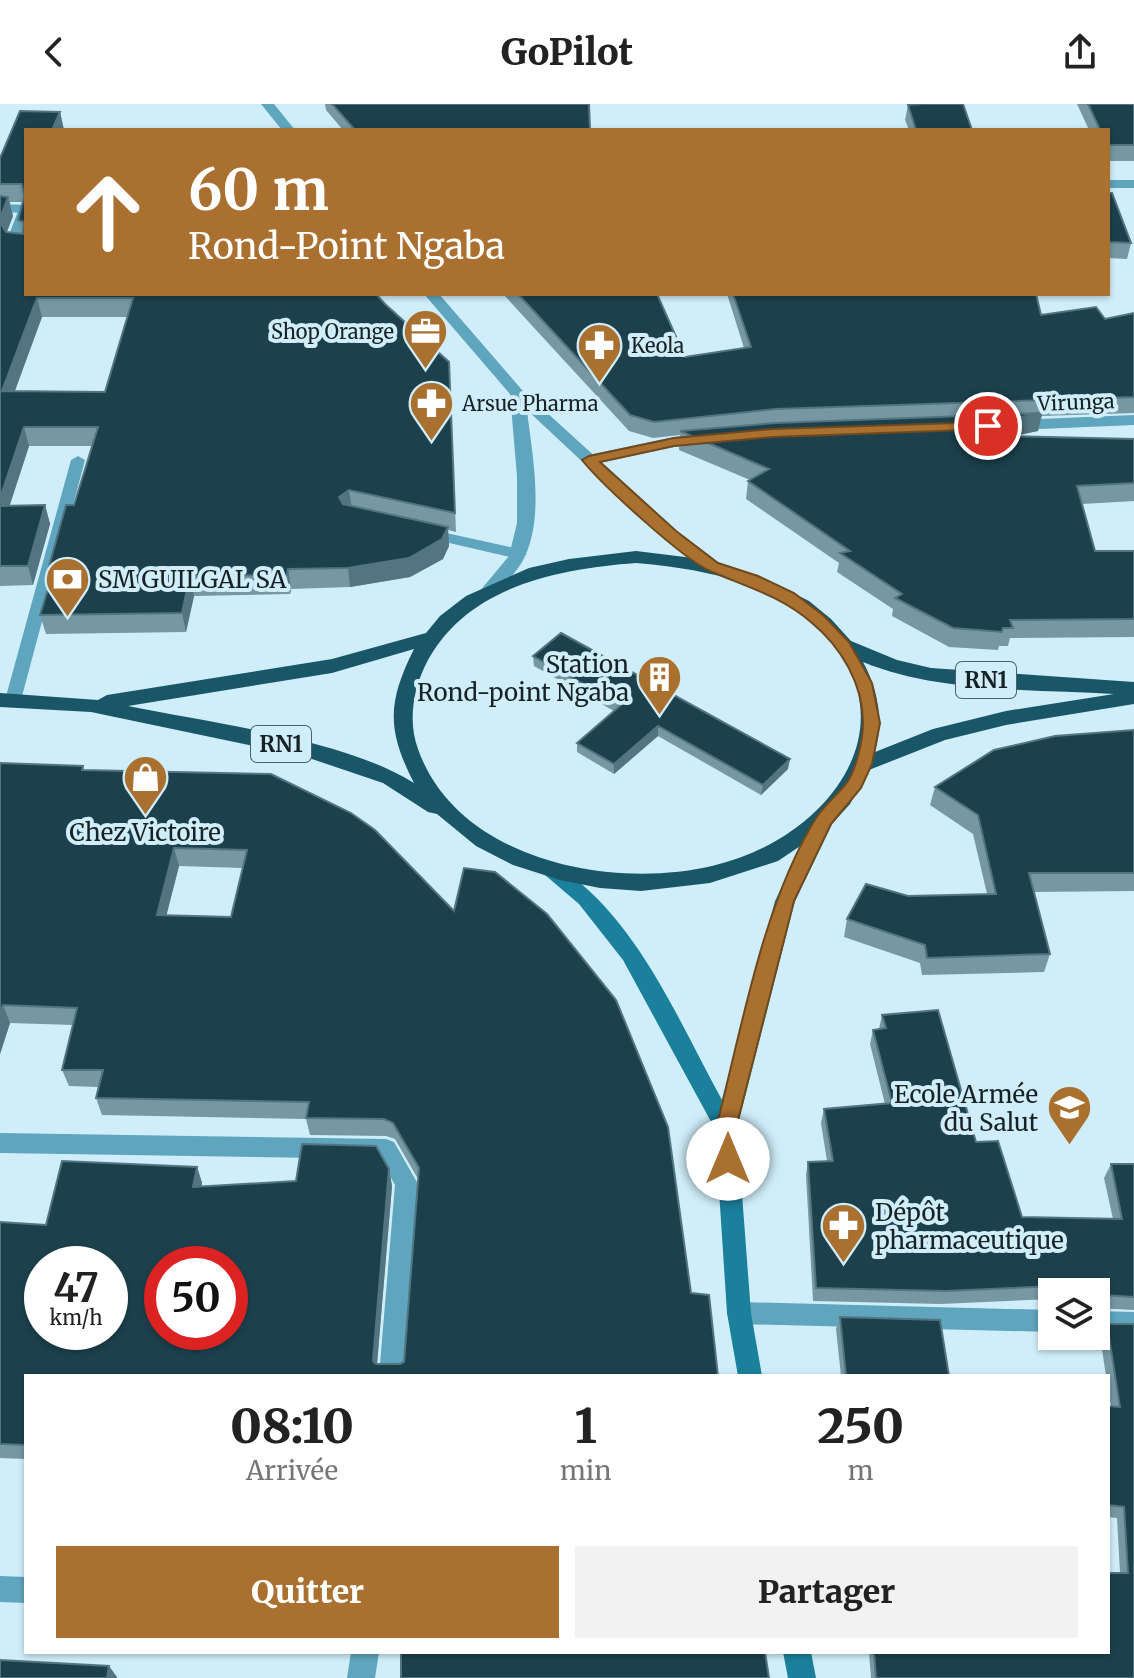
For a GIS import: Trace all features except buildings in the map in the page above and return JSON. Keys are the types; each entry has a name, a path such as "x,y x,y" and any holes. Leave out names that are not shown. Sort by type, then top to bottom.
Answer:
{"highway":[{"name":"RN1","path":"6,700 91,705 309,750 390,778 456,820 514,856 548,869 590,878 635,882 721,873 760,860 795,842 824,820 855,784 864,764 872,723 864,683 844,646 819,619 788,597 752,580 713,567 662,558 597,558 559,565 490,590 457,612 431,638 415,664 405,691 403,719 407,749 420,777 456,820"},
{"name":"RN1","path":"91,705 332,666 431,638"},
{"name":"RN1","path":"844,646 892,666 931,675 1134,689"},
{"name":"RN1","path":"864,764 940,734 980,724 1134,698"}],"main road":[{"path":"750,1374 739,1313 726,1128 785,901 824,820"},
{"path":"548,869 586,899 630,954 726,1128"},
{"path":"797,1654 802,1678"}],"street":[{"path":"267,104 287,128"},
{"path":"1110,184 1134,184"},
{"path":"0,208 24,209"},
{"path":"433,296 517,393 671,535 713,567"},
{"path":"490,590 519,554 524,527 524,472 517,393"},
{"name":"Virunga","path":"993,425 1134,420"},
{"path":"589,460 674,442 730,437"},
{"path":"0,1143 386,1149 407,1184 391,1374"},
{"path":"739,1313 1038,1321"},
{"path":"1110,1322 1134,1323"},
{"path":"0,1589 24,1590"},
{"path":"361,1678 365,1654"}],"lane":[{"path":"24,212 13,240 24,246"},
{"path":"6,700 78,460"},
{"path":"412,531 519,554"}],"place":[{"name":"Shop Orange","path":"425,370"},
{"name":"Keola","path":"600,384"},
{"name":"Arsue Pharma","path":"431,442"},
{"name":"SM GUILGAL SA","path":"67,618"},
{"name":"Station Rond-point Ngaba","path":"660,717"},
{"name":"Chez Victoire","path":"145,817"},
{"name":"Ecole Armée du Salut","path":"1069,1147"},
{"name":"Dépôt pharmaceutique","path":"844,1265"}],"route":[{"path":"728,1159 726,1128 785,901 824,820 855,784 864,764 872,723 864,683 844,646 819,619 788,597 752,580 713,567 671,535 589,460 674,442 773,433 988,426"}]}
